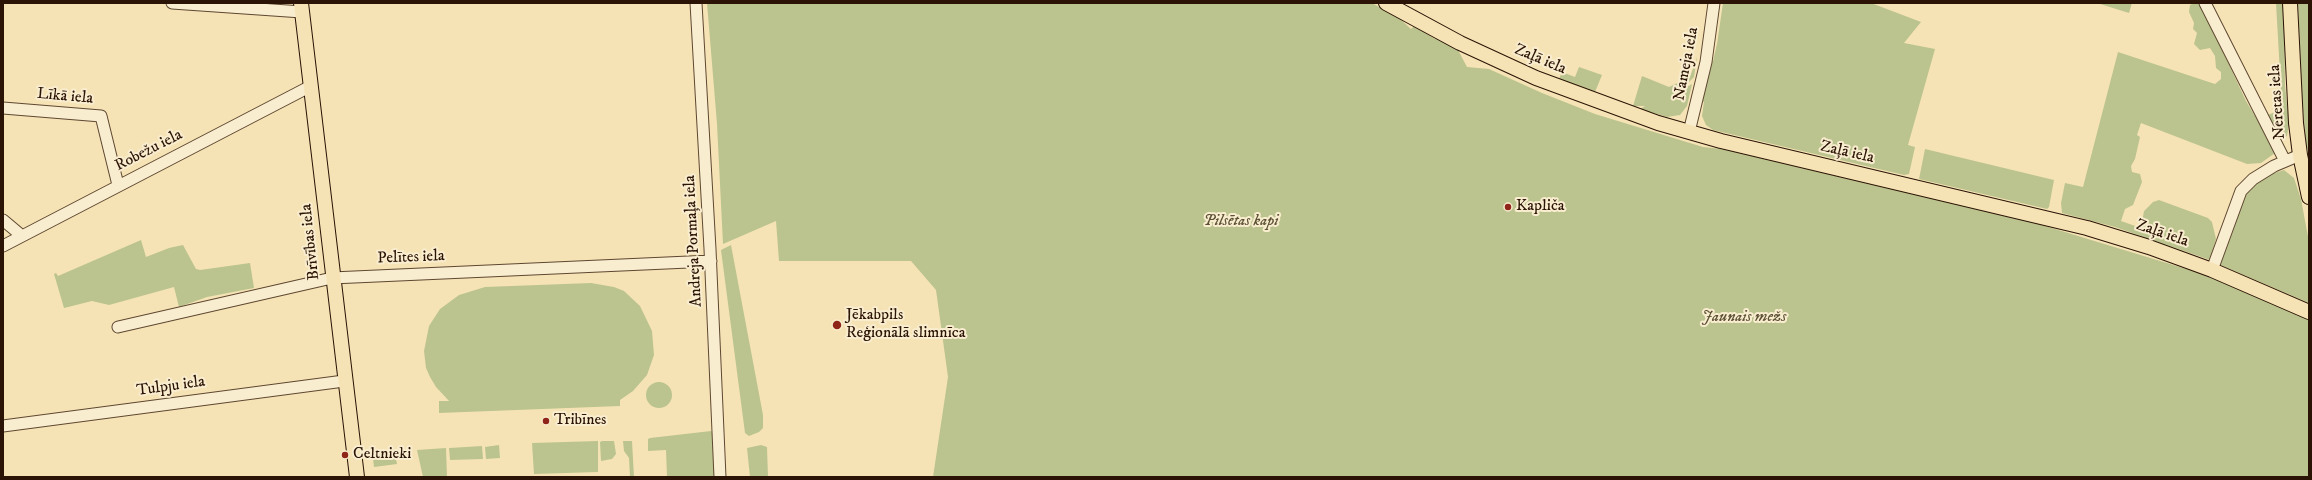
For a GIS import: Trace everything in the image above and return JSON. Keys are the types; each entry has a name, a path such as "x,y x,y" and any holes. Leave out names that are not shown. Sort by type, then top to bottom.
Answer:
{"main road":[{"name":"Zaļā iela","path":"1386,3 1460,43 1536,78 1651,120 1689,132 2051,218 2149,247 2212,270 2309,312"},
{"name":"Neretas iela","path":"2290,3 2293,87 2300,155 2309,197"},
{"name":"Brīvības iela","path":"302,7 344,381 357,477"}],"street":[{"path":"172,3 302,7"},
{"name":"Andreja Pormaļa iela","path":"696,3 711,261 720,477"},
{"name":"Nameja iela","path":"1689,132 1706,62 1714,3"},
{"path":"2205,3 2285,161"},
{"name":"Robežu iela","path":"3,246 311,86"},
{"name":"Līkā iela","path":"3,108 101,116 118,186"},
{"path":"2212,270 2241,191 2253,179 2274,166 2300,155"},
{"path":"3,220 22,236"},
{"name":"Pelītes iela","path":"118,327 332,278 711,261"},
{"name":"Tulpju iela","path":"3,426 344,381"}],"green space":[{"path":"707,3 1372,3 1399,18 1411,29 1414,26 1435,39 1438,36 1458,50 1467,67 1489,69 1542,93 1595,114 1703,147 1722,149 2042,225 2203,274 2309,318 2309,477 933,477 948,377 936,290 911,261 779,261 776,221 723,244 717,124"},
{"path":"1723,3 1871,3 1921,22 1904,43 1935,49 1908,145 1915,147 1909,174 1904,175 1713,130 1706,125 1702,116 1704,102 1701,101 1717,44"},
{"path":"2097,3 2132,3 2129,13"},
{"path":"2198,3 2206,15 2246,101 2274,148 2275,153 2261,163 2247,164 2141,123 2137,135 2140,137 2135,159 2131,166 2132,172 2140,174 2142,182 2133,205 2125,209 2121,221 2141,228 2144,211 2153,202 2159,200 2208,218 2212,222 2216,239 2210,260 2115,227 2062,213 2061,203 2065,183 2083,187 2118,52 2215,84 2221,79 2221,72 2216,68 2215,56 2210,48 2200,50 2194,44 2197,33 2193,29 2194,23 2189,12 2190,5"},
{"path":"2276,3 2284,3 2285,86 2289,124 2287,136 2281,141 2268,115 2282,109"},
{"path":"2298,3 2309,3 2309,151 2306,148 2302,98"},
{"path":"1697,57 1694,77 1679,92 1692,84 1687,106 1680,115 1667,117 1640,109 1645,106 1633,106 1642,76 1669,87 1690,77"},
{"path":"1579,67 1602,75 1595,92 1559,79 1562,72 1575,77"},
{"path":"1925,149 2054,180 2049,207 2047,209 1919,179"},
{"path":"2284,170 2294,178 2301,199 2309,242 2309,303 2220,265 2235,225 2240,204 2249,188 2268,175"},
{"path":"141,240 146,257 169,248 183,245 196,269 200,270 250,263 254,288 207,297 179,307 174,287 109,305 92,301 64,308 54,274 56,273 58,276"},
{"path":"731,245 763,415 763,428 759,432 749,436 745,433 721,250"},
{"path":"591,283 614,287 624,291 640,306 652,331 654,355 647,375 633,391 620,400 620,406 439,413 439,401 449,401 436,387 430,377 426,368 424,351 429,326 440,309 459,295 485,287"},
{"path":"659,382 668,386 672,395 668,404 659,408 650,404 646,395 650,386"},
{"path":"711,431 713,433 715,477 667,477 666,450 648,451 648,439 650,438"},
{"path":"598,441 598,472 534,474 532,443"},
{"path":"614,441 616,454 612,459 601,461 600,442"},
{"path":"623,441 632,441 634,477 630,477 629,458 624,451"},
{"path":"499,445 500,458 486,459 485,447"},
{"path":"761,445 767,447 768,477 750,477 747,448"},
{"path":"482,446 483,459 450,460 449,448"},
{"path":"446,448 447,477 423,477 417,450"},
{"path":"372,450 394,450 397,464 374,467"}],"place":[{"name":"Kapliča","path":"1508,207"},
{"name":"Jēkabpils Reģionālā slimnīca","path":"837,325"},
{"name":"Tribīnes","path":"546,421"},
{"name":"Celtnieki","path":"345,455"}],"park label":[{"name":"Pilsētas kapi","path":"1241,222"},
{"name":"Jaunais mežs","path":"1744,318"}]}
